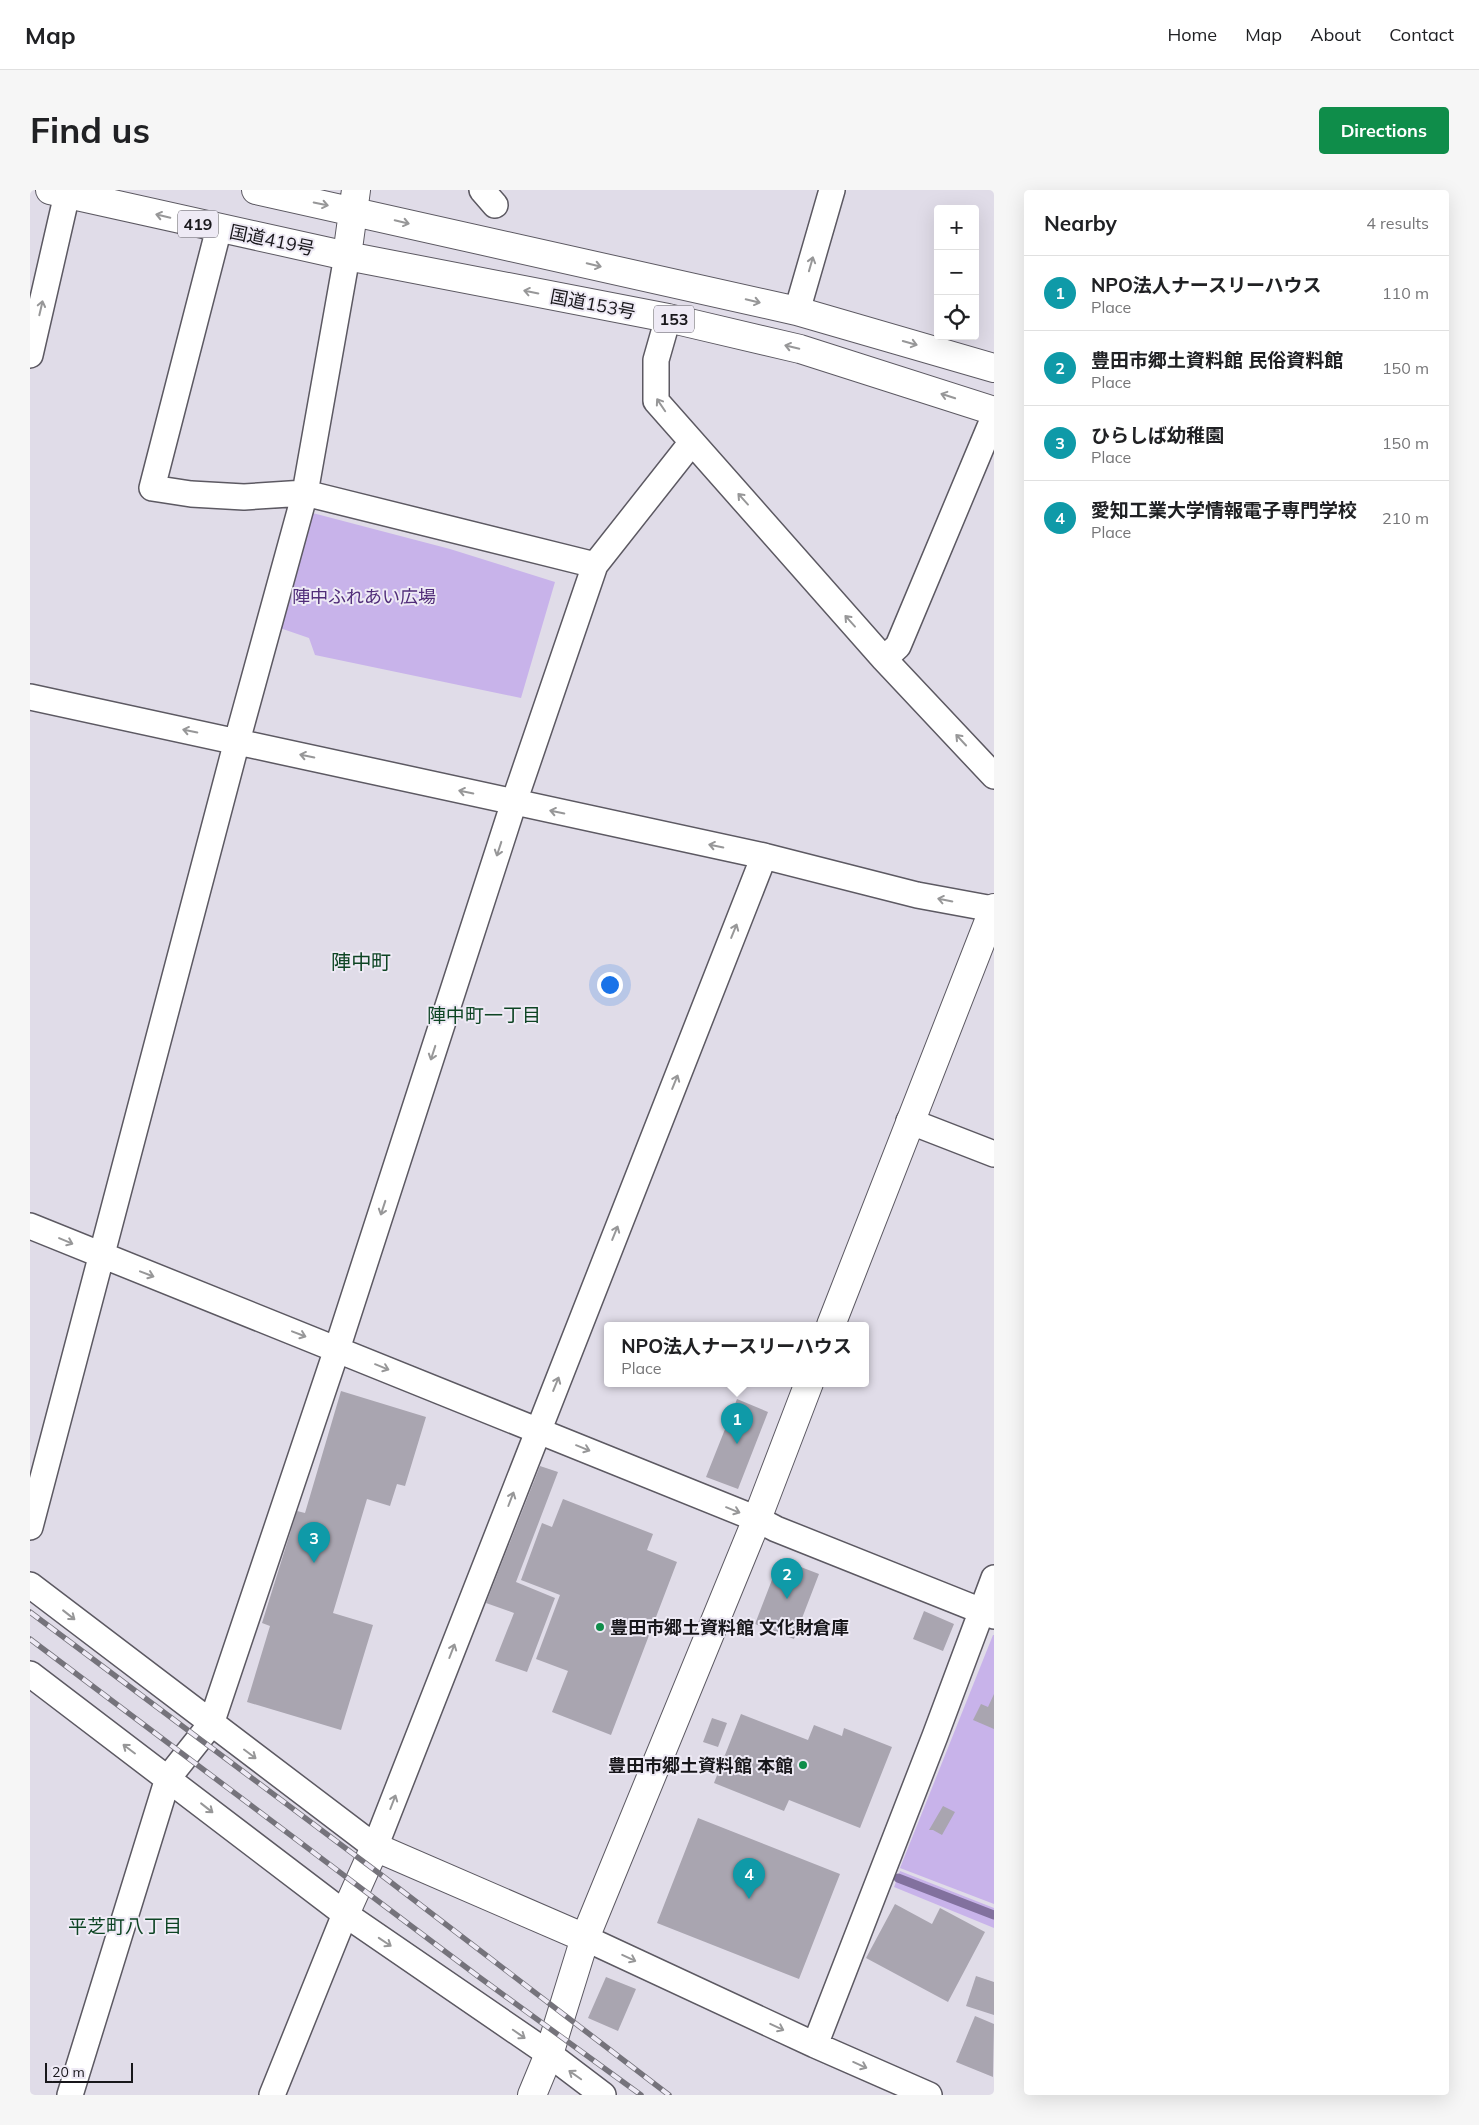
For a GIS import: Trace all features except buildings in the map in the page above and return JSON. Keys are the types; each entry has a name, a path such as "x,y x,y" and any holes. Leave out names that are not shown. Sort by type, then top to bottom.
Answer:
{"main road":[{"path":"256,190 355,201 347,256"},
{"name":"国道419号","path":"58,192 347,256"},
{"name":"国道153号","path":"355,201 797,311 994,368"},
{"name":"国道153号","path":"347,256 668,318 800,349 994,410"},
{"path":"832,1322 994,909"},
{"path":"532,2095 549,2054 585,1938 757,1519 807,1387"},
{"path":"345,1914 375,1847 585,1938"}],"street":[{"path":"797,311 832,190"},
{"path":"30,355 58,192"},
{"path":"219,228 152,488 191,494 244,497 305,493 596,565"},
{"path":"30,1527 305,493 347,256"},
{"path":"668,318 656,360 656,401 884,659 994,776"},
{"path":"884,659 898,646 994,417"},
{"path":"70,2095 168,1778 211,1724 337,1349 514,802 596,565 692,442"},
{"path":"30,696 764,856 916,895 994,909"},
{"path":"30,1585 375,1847 764,856"},
{"path":"910,1121 994,1154"},
{"path":"30,1226 538,1430 757,1519 776,1529 988,1613"},
{"path":"815,2045 936,1736 988,1613 994,1578"},
{"path":"30,1674 345,1914 549,2054 603,2095"},
{"path":"272,2095 345,1914"},
{"path":"585,1938 815,2045 930,2095"}],"green space":[{"name":"陣中ふれあい広場","path":"305,511 450,549 555,582 521,698 315,655 309,638 277,627"},
{"path":"994,1635 994,1904 900,1868"},
{"path":"900,1871 994,1908 994,1928 894,1887"}],"waterway":[{"path":"898,1878 994,1915"}],"railway":[{"path":"30,1612 380,1874 669,2095"},
{"path":"30,1639 479,1977 641,2095"}],"place":[{"name":"NPO法人ナースリーハウス","path":"737,1444"},
{"name":"ひらしば幼稚園","path":"314,1563"},
{"name":"豊田市郷土資料館 民俗資料館","path":"787,1599"},
{"name":"豊田市郷土資料館 文化財倉庫","path":"600,1627"},
{"name":"豊田市郷土資料館 本館","path":"803,1765"},
{"name":"愛知工業大学情報電子専門学校","path":"749,1899"}],"district":[{"name":"陣中町","path":"361,961"},
{"name":"陣中町一丁目","path":"484,1015"},
{"name":"平芝町八丁目","path":"125,1926"}]}
